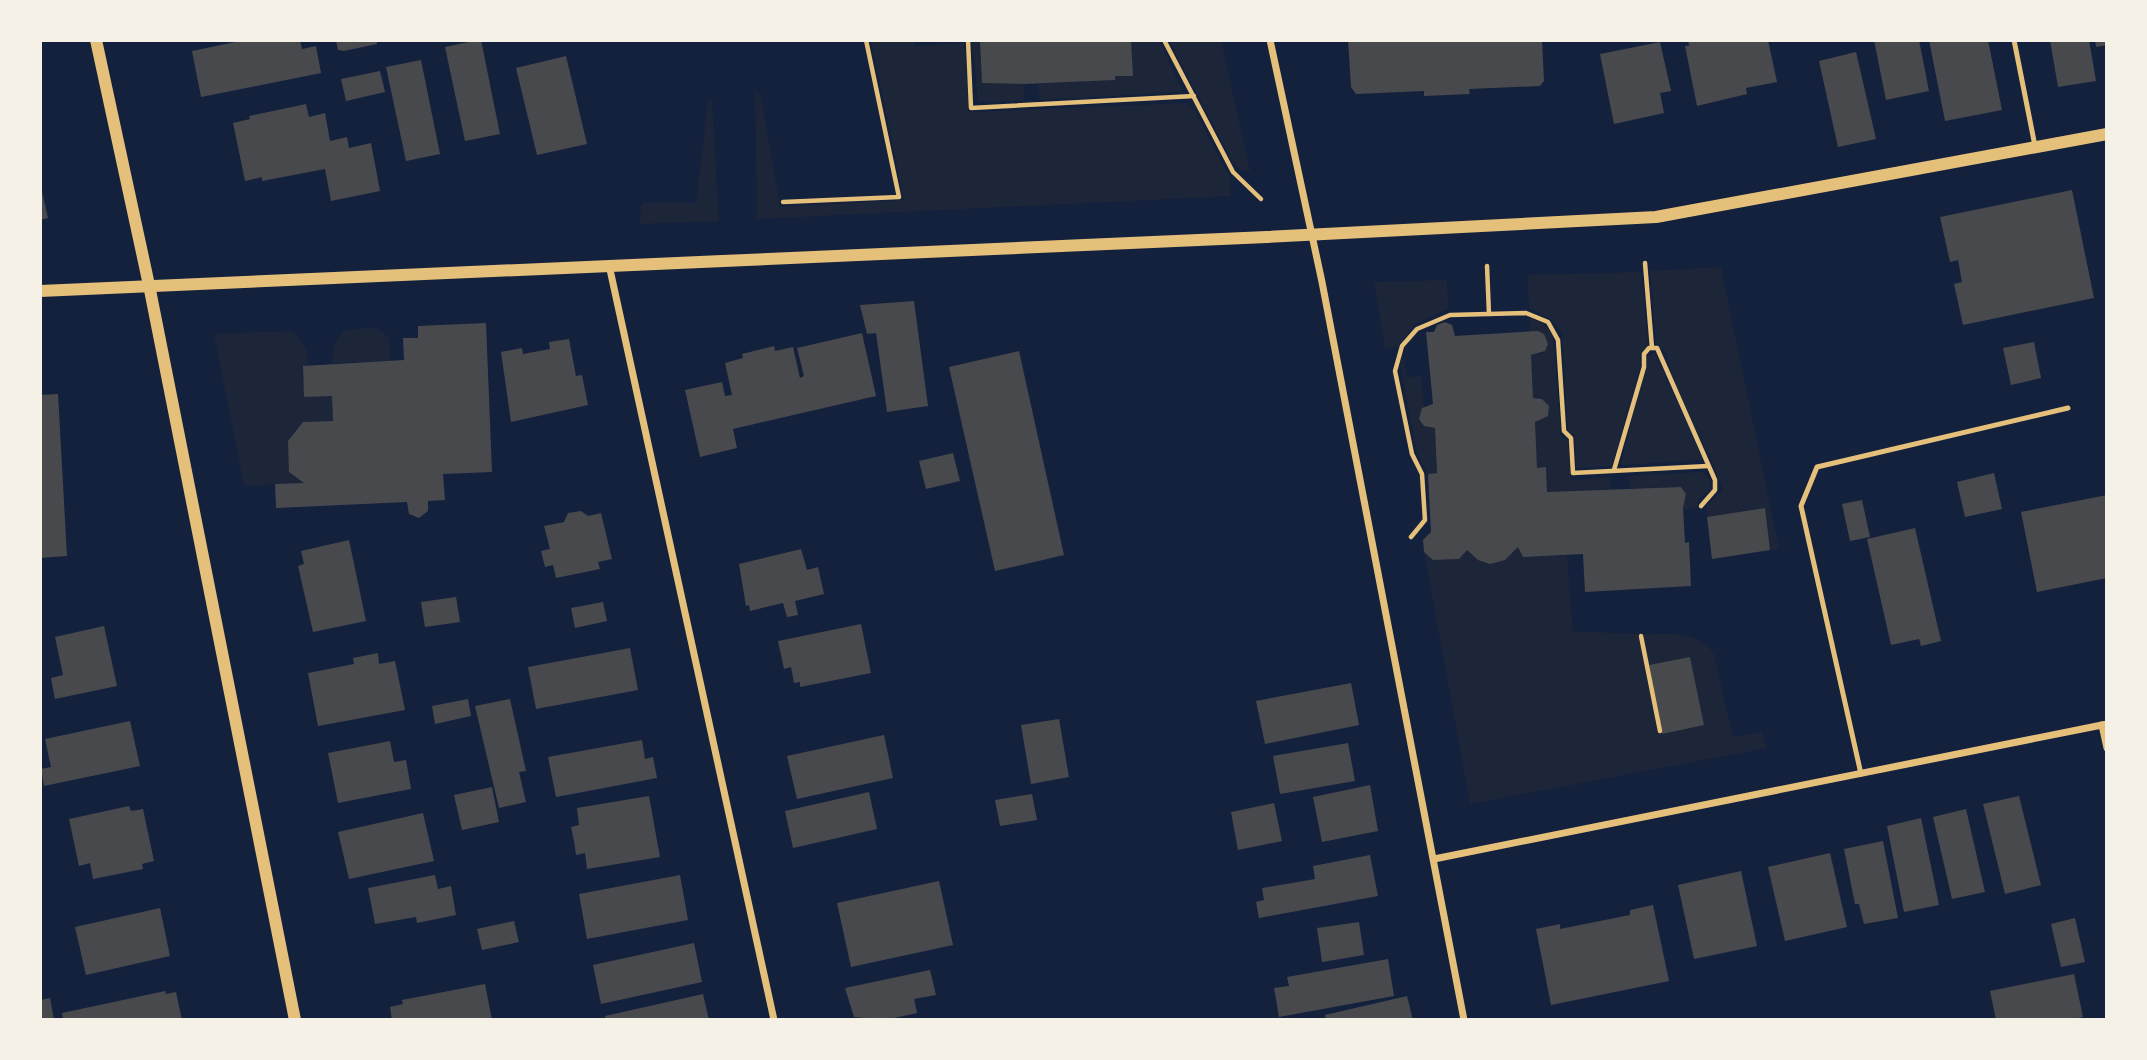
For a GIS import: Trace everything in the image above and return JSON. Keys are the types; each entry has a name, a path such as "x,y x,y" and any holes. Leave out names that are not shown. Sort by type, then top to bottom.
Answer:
{"street":[{"path":"96,40 149,285 295,1020"},
{"path":"1270,40 1312,234 1464,1020"},
{"path":"40,291 1656,216 2107,134"},
{"path":"609,265 774,1020"},
{"path":"1434,859 2105,724 2107,748"}],"lane":[{"path":"2014,40 2035,149"},
{"path":"1861,774 1801,506 1817,467 2068,408"}],"path":[{"path":"783,202 899,197 866,40"},
{"path":"968,40 971,108 1194,96"},
{"path":"1164,40 1233,172 1261,199"},
{"path":"1645,263 1652,348"},
{"path":"1487,266 1489,314"},
{"path":"1410,537 1426,520 1422,474 1412,454 1395,370 1398,353 1409,336 1430,322 1450,315 1526,313 1540,317 1552,325 1558,340 1564,432 1571,438 1573,473 1708,466"},
{"path":"1614,471 1644,367 1644,354 1652,348 1661,350 1664,366 1705,450 1716,480 1715,490 1702,506"},
{"path":"1641,636 1660,731"}],"shaded area":[{"path":"871,40 914,40 915,46 964,43 969,112 1187,103 1195,111 1230,178 1231,196 757,219 755,91 761,96 780,207 904,200"},
{"path":"1131,40 1159,40 1183,92 1039,100 1038,84 1115,80 1115,76 1132,76"},
{"path":"1169,40 1221,40 1250,171 1240,170 1233,163"},
{"path":"980,42 982,82 1024,84 1024,101 978,101 972,43"},
{"path":"712,101 719,221 640,224 641,206 644,203 696,203 708,102"},
{"path":"1721,267 1779,549 1770,550 1764,508 1707,517 1707,505 1722,491 1722,486 1683,403 1666,352 1656,344 1650,271"},
{"path":"1641,272 1648,344 1640,356 1640,368 1612,466 1576,468 1575,435 1568,432 1562,334 1551,319 1529,308 1527,275"},
{"path":"1447,280 1448,309 1415,324 1398,347 1385,348 1374,282"},
{"path":"1530,318 1542,323 1553,335 1561,436 1568,441 1571,480 1610,477 1610,489 1547,492 1546,468 1537,468 1535,422 1548,416 1549,406 1542,399 1533,398 1531,355 1543,353 1548,344 1544,334 1530,332"},
{"path":"375,327 389,337 390,361 332,363 334,344 343,331"},
{"path":"288,331 298,336 307,354 309,366 303,366 304,397 332,396 333,421 303,422 288,441 304,483 244,486 214,334"},
{"path":"1655,353 1703,460 1621,465 1647,357"},
{"path":"1404,357 1406,377 1421,376 1424,407 1419,419 1424,426 1435,428 1437,473 1428,474 1417,453 1400,363"},
{"path":"1703,472 1710,480 1710,489 1699,499 1697,508 1683,510 1686,494 1681,487 1630,488 1628,476"},
{"path":"1518,547 1523,557 1567,555 1573,631 1638,634 1658,734 1704,724 1690,657 1649,665 1643,634 1683,635 1701,641 1714,655 1733,737 1762,732 1767,748 1470,804 1424,552 1433,560 1459,559 1467,550 1479,560 1493,563 1506,558"}],"building":[{"path":"245,40 300,40 302,49 316,46 321,73 201,97 192,51"},
{"path":"336,40 376,40 377,44 344,51 338,50"},
{"path":"481,40 500,134 465,141 445,47"},
{"path":"980,40 1131,40 1133,76 1115,76 1115,80 982,83"},
{"path":"1348,40 1542,40 1544,81 1540,86 1469,89 1470,94 1424,96 1424,91 1356,94 1351,87"},
{"path":"1688,40 1768,40 1777,82 1746,88 1747,94 1697,106 1685,46 1689,46"},
{"path":"1874,40 1919,40 1929,91 1886,100"},
{"path":"1929,40 1988,40 2002,110 1945,121"},
{"path":"2050,40 2089,40 2096,81 2058,87"},
{"path":"2095,40 2107,40 2107,45 2096,47"},
{"path":"1660,42 1671,91 1660,93 1664,113 1614,124 1600,54"},
{"path":"1856,52 1876,139 1838,147 1819,61"},
{"path":"566,56 587,144 537,155 516,68"},
{"path":"421,60 440,154 406,161 386,67"},
{"path":"380,71 385,92 346,101 341,79"},
{"path":"306,104 309,117 325,113 330,141 347,137 349,148 371,143 380,191 331,201 325,169 262,181 262,177 245,181 233,123 250,119 249,116"},
{"path":"40,183 48,218 40,220"},
{"path":"2072,190 2094,298 1963,325 1954,284 1962,282 1958,260 1950,262 1940,217"},
{"path":"914,301 928,406 887,412 876,333 867,334 860,305"},
{"path":"1445,322 1452,325 1455,336 1538,331 1544,334 1548,344 1545,351 1531,355 1533,398 1542,399 1549,406 1548,416 1535,422 1537,468 1546,467 1547,492 1681,487 1686,494 1683,508 1685,543 1689,542 1691,586 1585,592 1583,554 1523,557 1518,547 1505,560 1490,564 1478,560 1467,550 1459,559 1433,560 1424,552 1423,540 1431,532 1428,474 1437,473 1435,428 1424,426 1419,419 1422,408 1433,404 1426,332 1434,332 1437,325"},
{"path":"486,323 492,472 443,474 445,500 428,501 428,511 419,518 409,514 407,502 276,508 275,484 304,483 289,472 288,441 303,422 333,421 332,396 304,397 303,366 404,360 403,338 418,338 418,326"},
{"path":"862,333 876,396 733,429 737,448 700,457 685,390 722,382 725,396 732,395 725,363 743,358 742,354 774,346 775,351 793,347 800,378 804,376 797,348"},
{"path":"569,339 576,376 582,375 588,405 511,422 501,352 522,348 523,354 550,349 549,342"},
{"path":"2034,342 2041,378 2011,385 2003,348"},
{"path":"1019,351 1064,555 995,571 949,367"},
{"path":"58,394 67,556 40,558 40,395"},
{"path":"953,453 960,481 926,489 919,461"},
{"path":"1994,473 2002,509 1965,517 1957,482"},
{"path":"2107,495 2107,578 2037,592 2021,512"},
{"path":"1862,500 1870,537 1850,541 1842,504"},
{"path":"1765,508 1770,550 1712,559 1707,517"},
{"path":"581,511 588,516 601,513 612,559 598,562 600,569 556,578 553,565 545,567 541,551 550,549 544,526 564,522 568,513"},
{"path":"1915,528 1941,641 1921,646 1919,639 1891,645 1867,539"},
{"path":"349,540 366,621 313,632 298,566 304,564 301,551"},
{"path":"801,549 807,570 818,567 824,594 795,601 798,615 787,617 783,603 750,611 749,605 746,606 739,564"},
{"path":"456,597 460,622 425,627 421,602"},
{"path":"603,602 607,621 575,628 571,608"},
{"path":"861,624 871,673 800,687 800,682 794,683 791,667 784,669 778,641"},
{"path":"104,626 117,686 55,699 51,678 63,675 55,637"},
{"path":"630,648 638,690 536,709 528,667"},
{"path":"378,653 379,664 395,661 405,710 318,726 308,673 354,664 353,658"},
{"path":"1690,657 1704,725 1662,734 1649,665"},
{"path":"1351,683 1359,725 1265,744 1256,701"},
{"path":"468,699 471,716 435,724 432,706"},
{"path":"510,699 526,771 519,772 526,802 499,808 475,706"},
{"path":"1059,719 1069,777 1031,784 1021,725"},
{"path":"130,721 140,766 44,786 41,769 51,767 45,739"},
{"path":"884,735 893,778 797,799 787,756"},
{"path":"642,740 645,759 653,757 657,778 556,797 548,757"},
{"path":"390,741 394,762 406,760 411,789 338,803 328,753"},
{"path":"1348,743 1355,781 1280,794 1273,756"},
{"path":"1370,785 1378,831 1322,842 1313,797"},
{"path":"492,787 499,822 462,830 454,795"},
{"path":"869,792 877,829 793,848 785,811"},
{"path":"1032,794 1037,820 1000,826 995,800"},
{"path":"649,796 660,857 587,869 585,853 576,855 571,827 579,825 577,808"},
{"path":"2019,796 2041,885 2005,894 1983,804"},
{"path":"1274,803 1282,841 1238,850 1231,812"},
{"path":"129,806 131,811 143,809 154,861 142,864 143,869 93,879 90,863 79,866 69,819"},
{"path":"1966,809 1985,892 1952,899 1933,817"},
{"path":"423,813 434,861 349,879 338,832"},
{"path":"1921,818 1939,905 1904,912 1887,826"},
{"path":"1883,841 1898,918 1864,924 1859,904 1855,904 1844,849"},
{"path":"1830,853 1847,927 1785,941 1768,867"},
{"path":"1370,855 1378,896 1259,918 1256,902 1264,900 1262,888 1315,879 1313,866"},
{"path":"1741,871 1757,946 1694,959 1678,885"},
{"path":"435,875 438,889 451,886 456,915 417,923 416,917 375,924 368,888"},
{"path":"680,875 688,920 587,939 579,894"},
{"path":"939,881 953,945 851,967 837,903"},
{"path":"1653,905 1669,981 1551,1005 1536,929 1560,924 1560,929 1630,915 1630,910"},
{"path":"160,908 170,956 86,975 75,927"},
{"path":"2075,918 2085,962 2061,967 2051,924"},
{"path":"514,921 519,942 482,950 477,929"},
{"path":"1359,922 1364,955 1322,962 1317,928"},
{"path":"694,943 702,982 601,1004 593,965"},
{"path":"1388,959 1394,996 1279,1017 1274,988 1289,986 1287,977"},
{"path":"930,970 936,995 914,999 917,1013 885,1020 854,1017 845,988"},
{"path":"2074,974 2083,1017 2068,1020 1996,1020 1990,991"},
{"path":"485,984 492,1020 392,1020 390,1007 403,1004 402,1000"},
{"path":"165,991 166,994 176,992 182,1020 63,1020 62,1013"},
{"path":"703,994 709,1020 606,1020 605,1016"},
{"path":"1407,996 1413,1020 1326,1020 1325,1015"},
{"path":"50,998 54,1020 40,1020 40,1000"}]}
